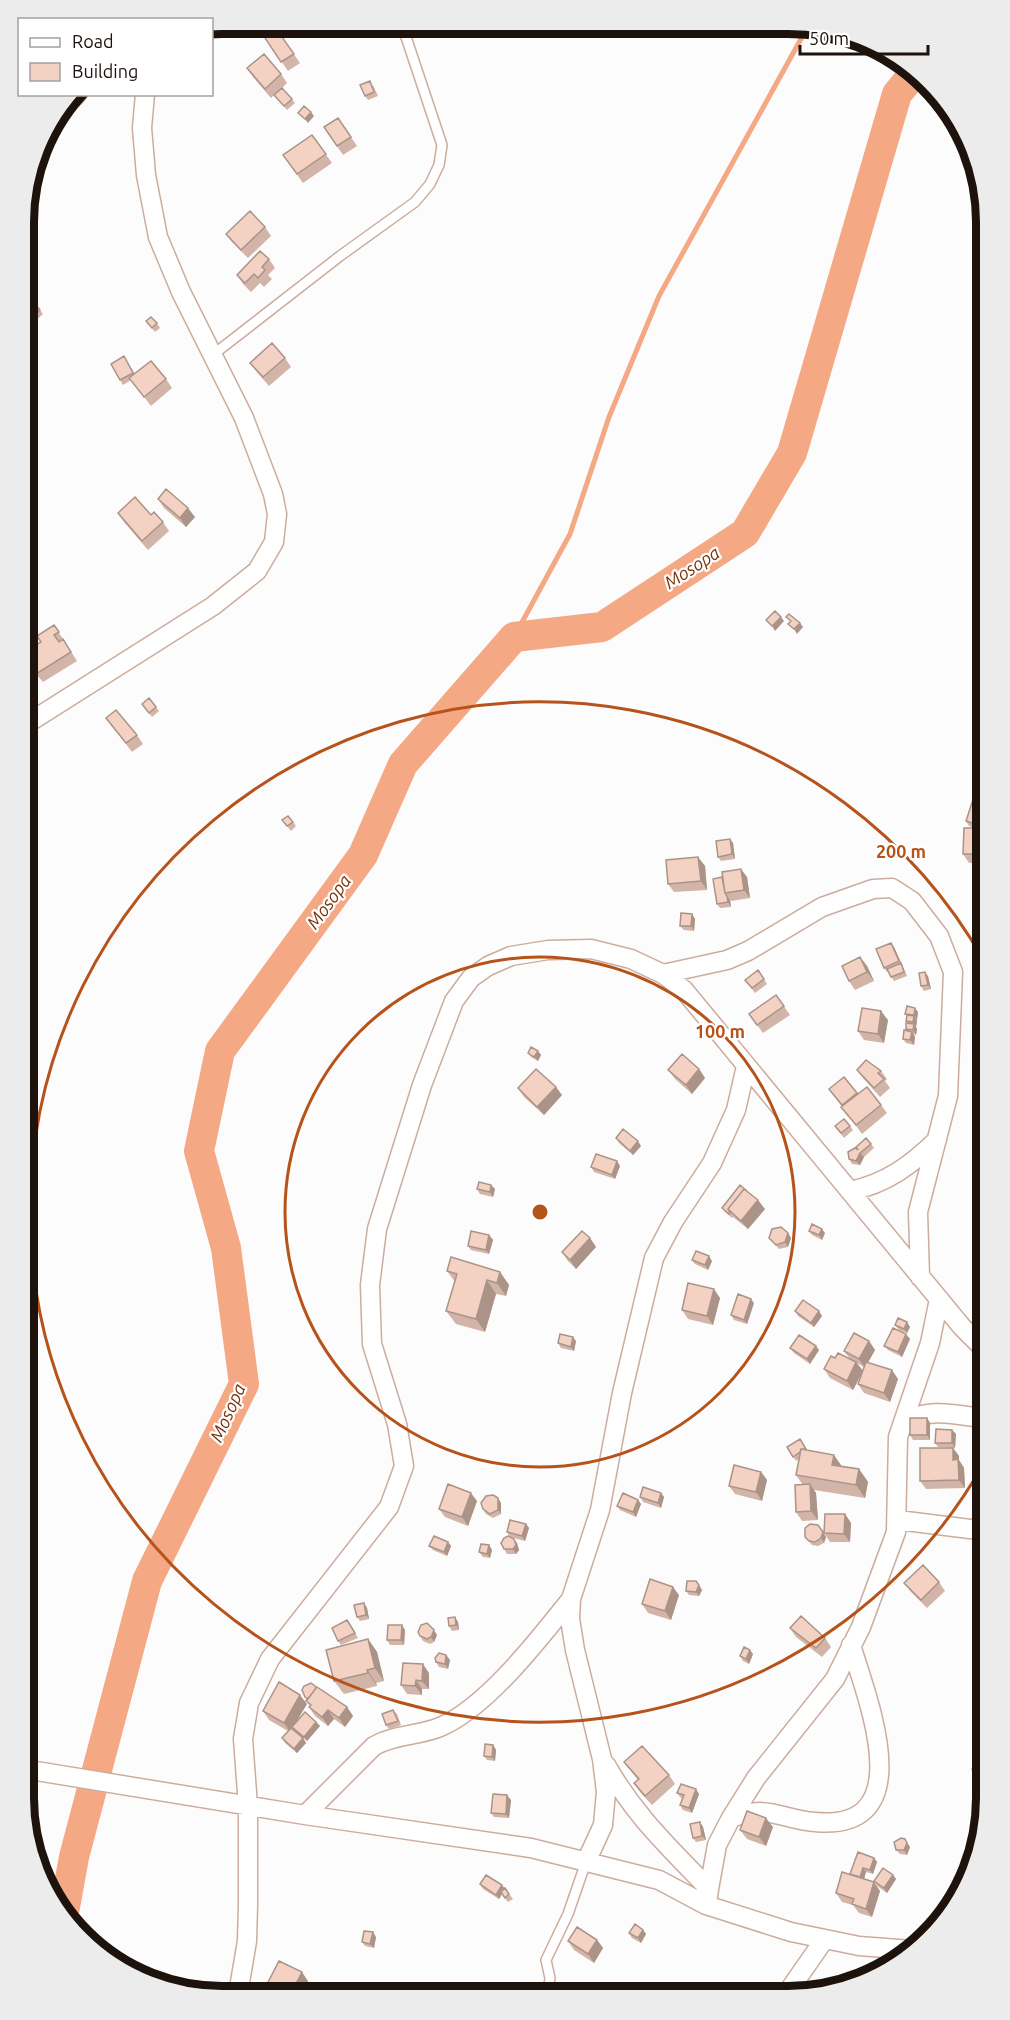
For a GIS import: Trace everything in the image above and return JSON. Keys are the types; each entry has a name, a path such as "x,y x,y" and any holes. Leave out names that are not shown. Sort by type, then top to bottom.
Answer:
{"street":[{"path":"35,719 213,606 257,571 274,542 277,514 273,494 214,354 181,292 158,237 146,175 142,128 145,96"},
{"path":"663,974 727,960 768,941 822,908 873,889 892,888 912,901 939,936 953,972 948,1096 939,1139 923,1185 918,1212 920,1277"},
{"path":"239,1986 247,1941 248,1806 243,1739 249,1703 259,1680 295,1625 389,1507 404,1466 397,1424 372,1344 370,1285 377,1229 422,1085 454,1001 471,978 489,966 511,956 548,950 591,949 631,959 663,974 684,990 920,1277 975,1339"},
{"path":"586,1862 603,1825 606,1792 602,1759 575,1650 570,1619 571,1599 600,1510 622,1393 654,1258 672,1222 712,1163 736,1110 746,1066"},
{"path":"850,1191 870,1187 898,1173 939,1139"},
{"path":"708,1897 717,1845 731,1818 756,1778 835,1678 851,1646 892,1545 898,1520 898,1437 935,1326 939,1299"},
{"path":"903,1424 914,1415 924,1413 975,1418"},
{"path":"898,1520 975,1530"},
{"path":"305,1815 374,1746 387,1739 439,1728 456,1718 524,1656 571,1599"},
{"path":"731,1818 751,1810 765,1810 814,1822 839,1822 860,1815 872,1801 880,1778 880,1744 851,1646"},
{"path":"602,1759 626,1799 708,1897"},
{"path":"34,1771 305,1815 531,1848 659,1880 824,1940 899,1949"},
{"path":"792,1986 824,1940"}],"lane":[{"path":"214,354 340,256 415,202 430,184 439,165 442,145 405,35"},
{"path":"549,1986 550,1978 546,1960 568,1914 586,1862"}],"building":[{"path":"270,35 281,35 294,54 281,62 265,38"},
{"path":"264,54 281,74 265,89 247,68"},
{"path":"370,81 374,92 365,96 360,85"},
{"path":"282,88 292,99 284,106 274,95"},
{"path":"304,106 311,112 305,119 298,113"},
{"path":"338,118 351,137 337,146 324,127"},
{"path":"312,135 326,154 297,174 283,155"},
{"path":"250,211 265,227 241,250 226,234"},
{"path":"260,251 269,259 262,267 265,270 258,278 254,274 245,283 237,275"},
{"path":"35,304 40,310 35,315"},
{"path":"151,317 157,323 152,328 146,321"},
{"path":"272,343 285,358 263,377 250,363"},
{"path":"124,356 133,373 120,380 111,364"},
{"path":"151,361 166,379 144,397 129,378"},
{"path":"166,489 188,508 180,518 158,499"},
{"path":"135,497 151,515 154,512 163,522 142,541 118,513"},
{"path":"775,611 781,617 772,626 766,620"},
{"path":"789,614 800,623 794,629 788,624 791,621 786,617"},
{"path":"54,625 59,632 54,635 59,642 63,639 71,652 36,674 35,646 41,642 37,636"},
{"path":"149,698 156,707 149,713 142,704"},
{"path":"116,710 137,735 126,743 106,718"},
{"path":"976,792 976,824 966,821"},
{"path":"288,816 293,822 287,826 282,820"},
{"path":"964,828 976,828 976,854 963,854"},
{"path":"730,839 732,854 718,857 716,841"},
{"path":"698,857 701,881 668,884 666,860"},
{"path":"741,869 744,890 725,893 722,872"},
{"path":"722,877 728,902 717,904 713,879"},
{"path":"681,913 692,914 691,926 680,926"},
{"path":"891,943 899,961 884,968 876,949"},
{"path":"860,957 867,972 849,981 842,966"},
{"path":"901,963 904,972 891,977 887,969"},
{"path":"758,970 764,979 752,988 745,980"},
{"path":"925,972 928,985 921,986 919,973"},
{"path":"776,995 784,1006 757,1025 749,1014"},
{"path":"907,1006 915,1008 914,1015 905,1014"},
{"path":"862,1008 881,1011 878,1034 858,1031"},
{"path":"907,1015 914,1016 913,1022 906,1021"},
{"path":"906,1023 914,1024 913,1030 906,1029"},
{"path":"904,1030 912,1032 910,1040 903,1039"},
{"path":"531,1047 538,1051 534,1057 528,1053"},
{"path":"682,1054 699,1069 686,1085 668,1070"},
{"path":"866,1060 881,1071 878,1073 884,1079 874,1088 857,1070"},
{"path":"536,1069 556,1087 537,1107 518,1088"},
{"path":"844,1077 857,1093 842,1105 829,1089"},
{"path":"867,1087 881,1105 856,1125 841,1107"},
{"path":"844,1119 850,1126 841,1133 835,1126"},
{"path":"623,1129 638,1141 630,1151 616,1138"},
{"path":"866,1138 871,1144 860,1153 856,1161 849,1159 848,1152 855,1148 858,1150 856,1147"},
{"path":"596,1154 617,1161 612,1175 591,1167"},
{"path":"479,1182 491,1185 490,1192 477,1189"},
{"path":"740,1185 747,1191 744,1189 728,1209 729,1214 722,1208"},
{"path":"744,1189 758,1200 741,1221 728,1209"},
{"path":"812,1224 822,1229 819,1235 809,1231"},
{"path":"781,1227 788,1233 785,1242 776,1245 769,1238 772,1229"},
{"path":"471,1231 489,1235 486,1250 468,1246"},
{"path":"582,1231 590,1238 570,1260 562,1252"},
{"path":"696,1251 709,1256 705,1265 692,1260"},
{"path":"451,1257 500,1272 497,1283 487,1280 476,1319 446,1311 457,1274 447,1271"},
{"path":"688,1283 714,1289 707,1316 682,1310"},
{"path":"738,1294 751,1299 744,1320 731,1315"},
{"path":"803,1300 819,1311 811,1323 795,1311"},
{"path":"898,1318 907,1322 904,1329 895,1325"},
{"path":"893,1328 906,1334 898,1352 884,1346"},
{"path":"854,1333 869,1341 859,1359 844,1351"},
{"path":"560,1334 573,1337 571,1347 558,1343"},
{"path":"799,1335 816,1346 807,1359 790,1348"},
{"path":"838,1353 856,1362 847,1381 824,1369 831,1356 835,1358"},
{"path":"866,1362 892,1370 884,1393 858,1384"},
{"path":"910,1418 927,1418 927,1435 910,1435"},
{"path":"936,1429 952,1430 952,1443 935,1443"},
{"path":"800,1439 806,1449 801,1449 793,1457 787,1447"},
{"path":"920,1448 953,1448 953,1460 958,1459 959,1480 920,1481"},
{"path":"801,1449 834,1455 832,1465 859,1469 856,1485 796,1475"},
{"path":"734,1465 761,1472 756,1492 729,1486"},
{"path":"448,1484 471,1493 462,1517 439,1509"},
{"path":"810,1484 811,1511 796,1512 795,1485"},
{"path":"643,1487 661,1493 658,1503 640,1497"},
{"path":"623,1493 638,1500 633,1512 617,1506"},
{"path":"493,1495 498,1498 498,1510 490,1514 483,1509 481,1503 486,1496"},
{"path":"825,1514 845,1514 844,1534 824,1533"},
{"path":"510,1520 526,1524 522,1536 507,1532"},
{"path":"810,1524 818,1525 823,1532 821,1538 815,1542 805,1537 805,1528"},
{"path":"434,1536 448,1542 444,1552 429,1546"},
{"path":"508,1536 514,1539 516,1545 513,1549 504,1549 501,1543"},
{"path":"481,1544 489,1545 487,1554 479,1552"},
{"path":"923,1565 939,1582 921,1600 904,1583"},
{"path":"650,1579 673,1587 665,1611 642,1604"},
{"path":"687,1581 696,1581 699,1585 696,1592 686,1591"},
{"path":"364,1603 366,1615 357,1617 354,1605"},
{"path":"801,1616 825,1638 816,1648 790,1628"},
{"path":"455,1617 456,1625 449,1626 448,1618"},
{"path":"347,1620 355,1633 338,1641 332,1628"},
{"path":"427,1623 434,1630 431,1637 427,1639 420,1636 418,1632 421,1625"},
{"path":"388,1625 402,1625 401,1640 387,1640"},
{"path":"368,1639 375,1668 367,1670 368,1673 334,1681 326,1650"},
{"path":"744,1647 750,1650 746,1659 740,1656"},
{"path":"439,1653 446,1655 445,1664 436,1662 435,1658"},
{"path":"403,1663 423,1664 422,1681 416,1680 415,1686 401,1685"},
{"path":"279,1682 300,1695 284,1723 263,1711"},
{"path":"311,1683 316,1688 308,1699 302,1690 304,1686"},
{"path":"317,1687 347,1707 339,1718 328,1710 322,1717 309,1707 311,1705 306,1701"},
{"path":"393,1710 398,1721 386,1725 382,1714"},
{"path":"305,1712 316,1722 304,1737 292,1727"},
{"path":"291,1728 303,1738 294,1749 282,1738"},
{"path":"485,1744 493,1745 492,1757 484,1756"},
{"path":"642,1746 669,1775 645,1796 634,1783 639,1779 624,1762"},
{"path":"681,1784 696,1789 689,1808 680,1805 684,1795 677,1793"},
{"path":"493,1794 507,1795 506,1814 491,1813"},
{"path":"747,1811 766,1818 759,1837 740,1830"},
{"path":"700,1822 702,1836 693,1838 690,1824"},
{"path":"901,1838 907,1843 904,1850 896,1850 894,1842"},
{"path":"858,1852 874,1858 870,1870 863,1868 860,1877 850,1874"},
{"path":"883,1868 893,1875 884,1888 874,1881"},
{"path":"842,1872 874,1882 866,1909 852,1904 854,1899 836,1893"},
{"path":"486,1875 502,1885 496,1895 480,1884"},
{"path":"505,1888 509,1894 505,1898 501,1892"},
{"path":"635,1924 643,1930 638,1938 629,1933"},
{"path":"577,1927 597,1940 588,1954 568,1941"},
{"path":"364,1931 373,1932 370,1944 362,1942"},
{"path":"279,1961 302,1972 295,1986 266,1986"}],"waterway":[{"path":"514,637 570,534 609,417 659,296 803,36"},
{"name":"Mosopa","path":"66,1902 74,1857 147,1581 244,1384 226,1248 199,1151 220,1051 363,855 403,764 514,637 602,627 745,533 792,453 897,94 909,79"}]}
